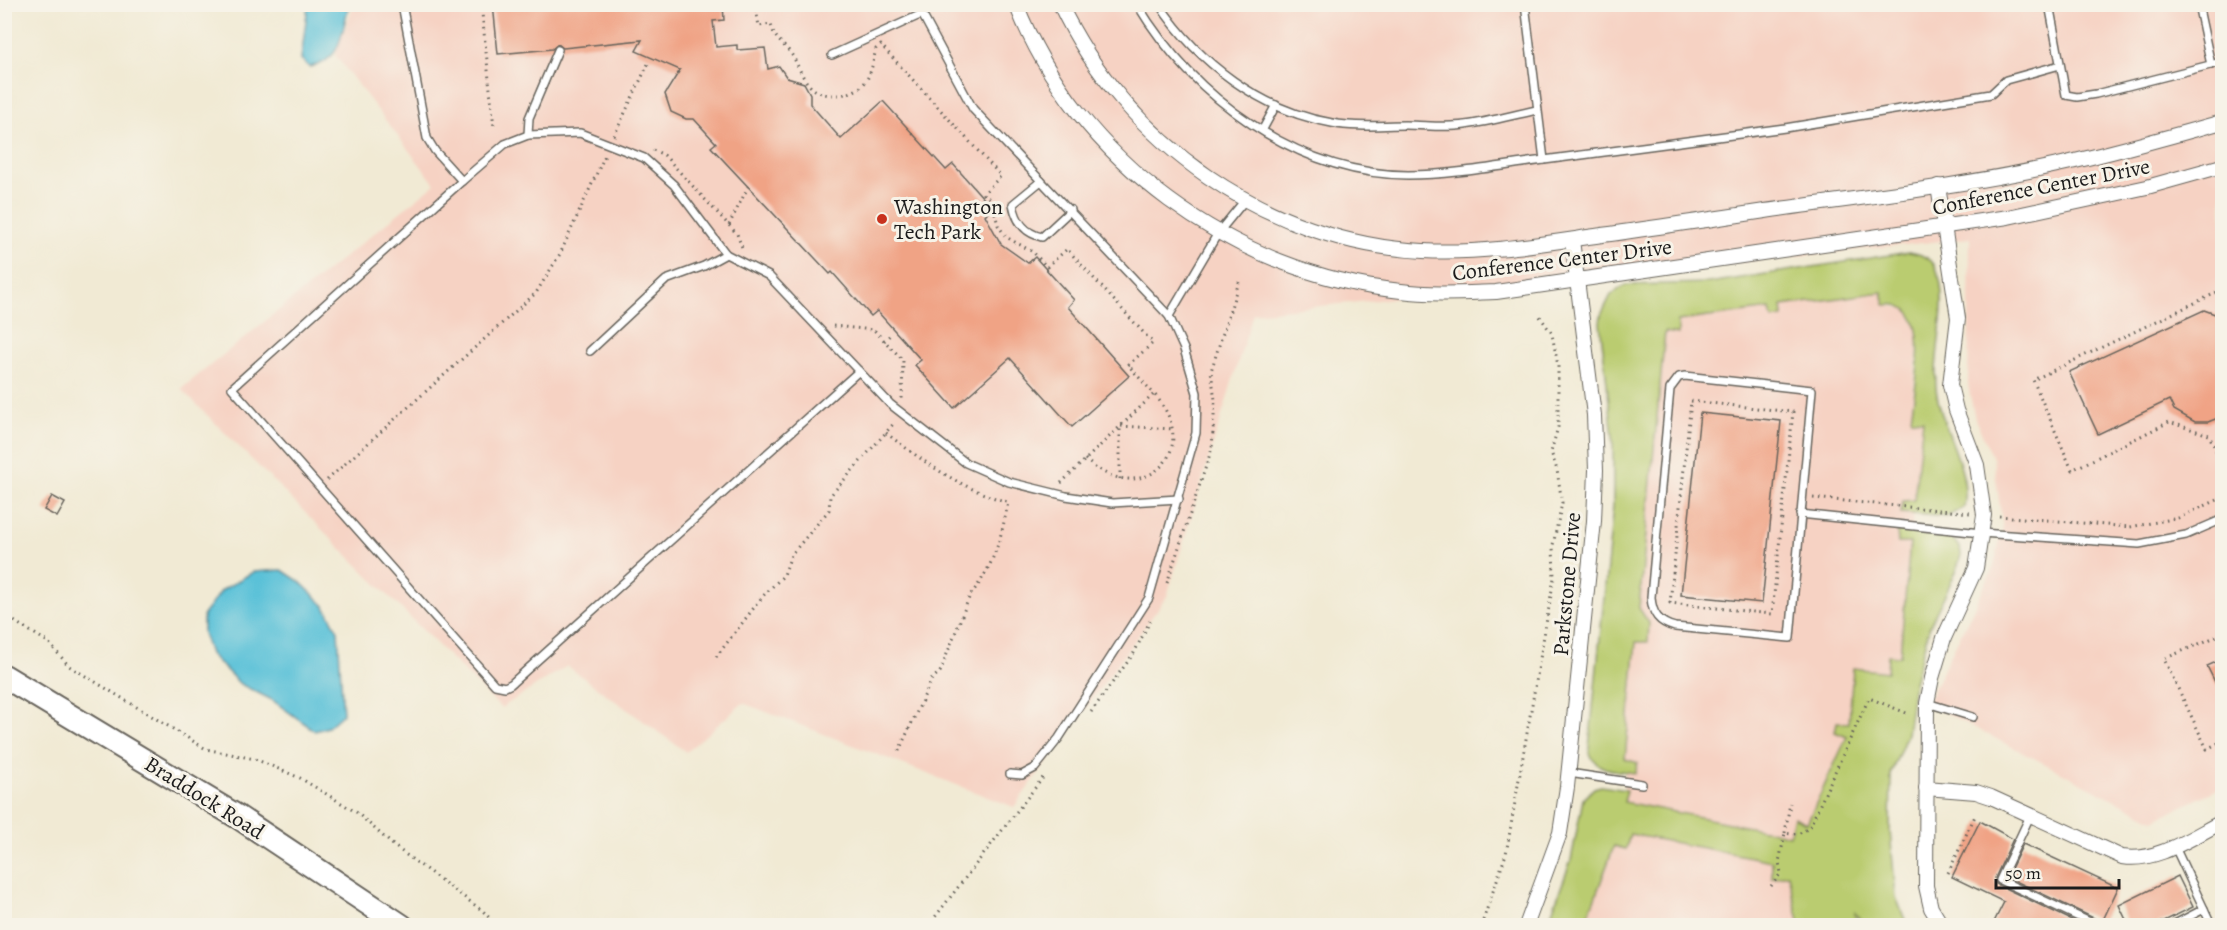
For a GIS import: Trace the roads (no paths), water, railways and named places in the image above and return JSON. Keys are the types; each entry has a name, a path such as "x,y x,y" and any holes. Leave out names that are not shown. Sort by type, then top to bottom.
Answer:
{"main road":[{"name":"Braddock Road","path":"4,676 238,817 320,869 402,926"}],"street":[{"name":"Conference Center Drive","path":"1016,4 1039,53 1059,86 1111,150 1164,196 1218,233 1255,252 1298,268 1399,291 1444,294 1496,292 1945,227 2084,201 2223,166"},
{"name":"Conference Center Drive","path":"1060,4 1097,70 1160,140 1190,164 1245,200 1294,223 1350,240 1410,250 1461,252 1572,240 1938,186 2061,164 2223,122"},
{"path":"1938,186 1958,318 1950,385 1956,410 1977,465 1984,515 1976,568 1944,638 1927,703 1926,886 1931,908 1942,926"},
{"name":"Parkstone Drive","path":"1527,926 1560,832 1569,773 1594,521 1596,471 1594,415 1572,240"},
{"path":"1926,788 1976,792 2121,857 2144,858 2223,822"}],"lane":[{"path":"402,4 427,138 435,151 462,181"},
{"path":"918,4 973,109 1169,316 1184,349 1197,393 1196,433 1149,598 1053,746 1035,768 1022,775 1010,774"},
{"path":"1137,4 1181,66 1223,106 1293,148 1370,172 1420,174 1785,128 1991,94 2006,80 2060,64"},
{"path":"1159,4 1180,35 1198,54 1230,79 1276,105 1307,118 1335,124 1464,126 1537,110"},
{"path":"1525,4 1544,160"},
{"path":"2049,4 2066,95 2077,97 2223,62"},
{"path":"2198,4 2211,65"},
{"path":"832,55 922,14"},
{"path":"528,135 529,118 558,50"},
{"path":"1263,129 1276,105"},
{"path":"859,371 505,687 495,685 232,388 506,144 528,135 580,133 644,158 674,185 726,254 769,276 902,414 966,463 1009,482 1066,496 1112,503 1179,499"},
{"path":"1041,182 1013,204 1024,229 1042,237 1071,210"},
{"path":"1169,316 1218,233 1245,200"},
{"path":"590,351 666,280 704,266 726,254"},
{"path":"1679,377 1812,390 1800,514 1790,638 1675,627 1659,620 1651,597 1670,389 1679,377"},
{"path":"1800,514 1981,533 2139,544 2186,535 2222,520"},
{"path":"1927,703 1973,717"},
{"path":"1569,773 1642,784"},
{"path":"2030,816 2000,880 2098,926"},
{"path":"2174,846 2212,926"},
{"path":"2171,926 2204,909"}],"water":[{"path":"308,5 349,5 342,35 334,52 320,64 309,67 301,59"},
{"path":"282,570 299,581 324,605 338,631 343,714 328,727 315,731 272,700 240,684 210,654 203,633 203,615 222,590 253,572"}],"place":[{"name":"Washington Tech Park","path":"882,219"}]}
